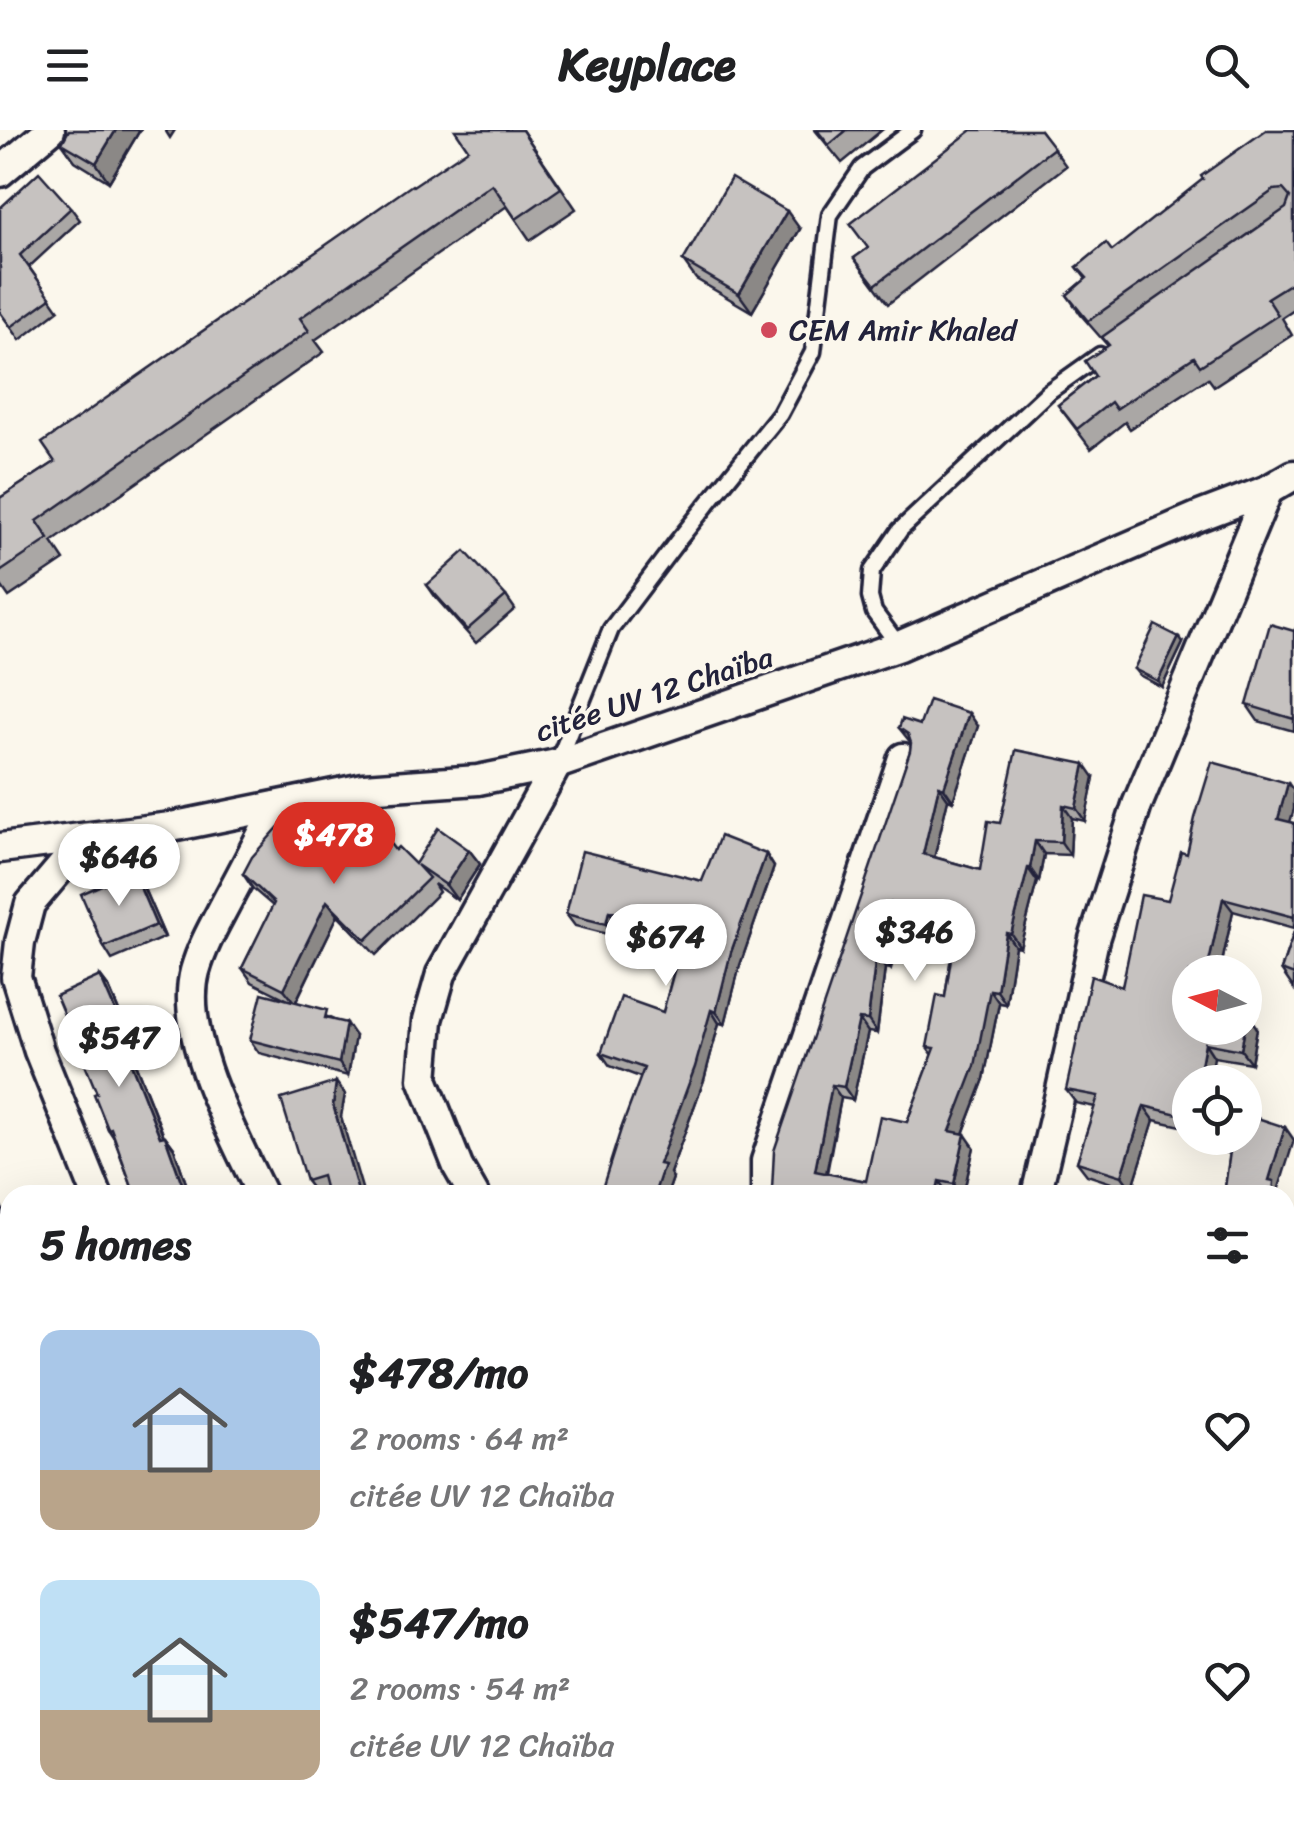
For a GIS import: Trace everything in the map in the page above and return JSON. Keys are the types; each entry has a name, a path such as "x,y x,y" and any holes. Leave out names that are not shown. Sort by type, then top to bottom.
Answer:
{"street":[{"path":"0,172 50,130"},
{"name":"citée UV 12 Chaïba","path":"0,848 171,827 364,788 478,780 557,764 900,646 1268,490 1294,474"},
{"path":"1038,1185 1094,938 1137,805 1268,490"},
{"path":"766,1185 766,1162 902,758"},
{"path":"468,1185 424,1078 428,1020 441,974 557,764"},
{"path":"257,1185 201,1054 192,1014 194,974 206,941 276,806"},
{"path":"86,838 30,904 16,978 39,1050 93,1185"}],"lane":[{"path":"557,764 611,630 676,542 780,414 812,352 830,215 862,168 913,130"},
{"path":"900,646 874,612 870,597 872,572 900,530 1048,392 1110,349"}],"building":[{"path":"69,130 116,130 96,163 62,143"},
{"path":"455,130 522,130 561,188 516,219 492,184 300,318 309,331 37,521 49,539 0,572 0,498 55,462 42,443 468,149"},
{"path":"817,130 847,130 829,145"},
{"path":"972,130 1040,130 1054,148 875,285 854,258 868,248 850,224"},
{"path":"1266,130 1294,130 1294,281 1267,298 1278,315 1200,366 1194,357 1116,409 1111,402 1077,429 1058,405 1095,376 1085,361 1109,345 1102,337 1286,208 1290,197 1283,189 1274,190 1088,321 1067,295 1087,278 1077,267 1106,243 1112,251 1203,179 1201,176"},
{"path":"39,172 71,208 20,255 51,298 11,327 0,312 0,208"},
{"path":"731,178 787,211 739,294 683,261"},
{"path":"465,551 506,596 467,630 427,585"},
{"path":"1270,624 1294,631 1294,719 1247,705"},
{"path":"1155,625 1179,637 1158,681 1134,669"},
{"path":"929,700 969,713 944,788 939,786 923,854 980,870 988,821 1000,823 1016,750 1085,764 1076,808 1063,805 1061,842 1035,841 1011,934 1006,933 997,991 990,990 975,1066 950,1131 965,1134 954,1184 939,1181 938,1185 772,1185 774,1151 910,751 908,734 899,728 902,719 920,725","holes":["891,903 957,920 945,997 937,995 927,1047 935,1048 907,1122 880,1116 866,1181 815,1171 832,1085 844,1087 859,1019 868,1020 876,955 882,956"]},
{"path":"1212,762 1288,783 1278,819 1294,823 1294,917 1223,898 1211,955 1172,955 1172,1045 1205,1045 1201,1065 1172,1065 1172,1113 1144,1106 1122,1176 1077,1162 1098,1096 1066,1090 1091,976 1122,987 1141,895 1168,900 1181,852 1187,854"},
{"path":"290,814 330,850 371,819 395,850 398,847 415,864 438,828 469,850 446,885 417,865 429,878 366,940 327,901 284,989 242,968 274,903 243,874 252,857"},
{"path":"720,836 766,854 731,952 716,1012 711,1010 695,1067 659,1164 664,1165 657,1185 603,1185 644,1068 601,1053 621,997 663,1012 685,930 609,911 606,924 566,914 582,851 702,881"},
{"path":"133,871 156,925 104,947 81,894"},
{"path":"1294,932 1294,975 1281,970"},
{"path":"100,976 129,1043 124,1046 182,1185 131,1185 56,996"},
{"path":"262,993 327,1010 325,1018 346,1023 339,1063 250,1040"},
{"path":"1215,1045 1242,1045 1241,1050"},
{"path":"336,1082 333,1105 356,1185 324,1185 322,1176 306,1181 281,1099"},
{"path":"1262,1120 1285,1127 1269,1180 1274,1185 1225,1185 1229,1155 1262,1155"}],"place":[{"name":"CEM Amir Khaled","path":"769,330"}]}
